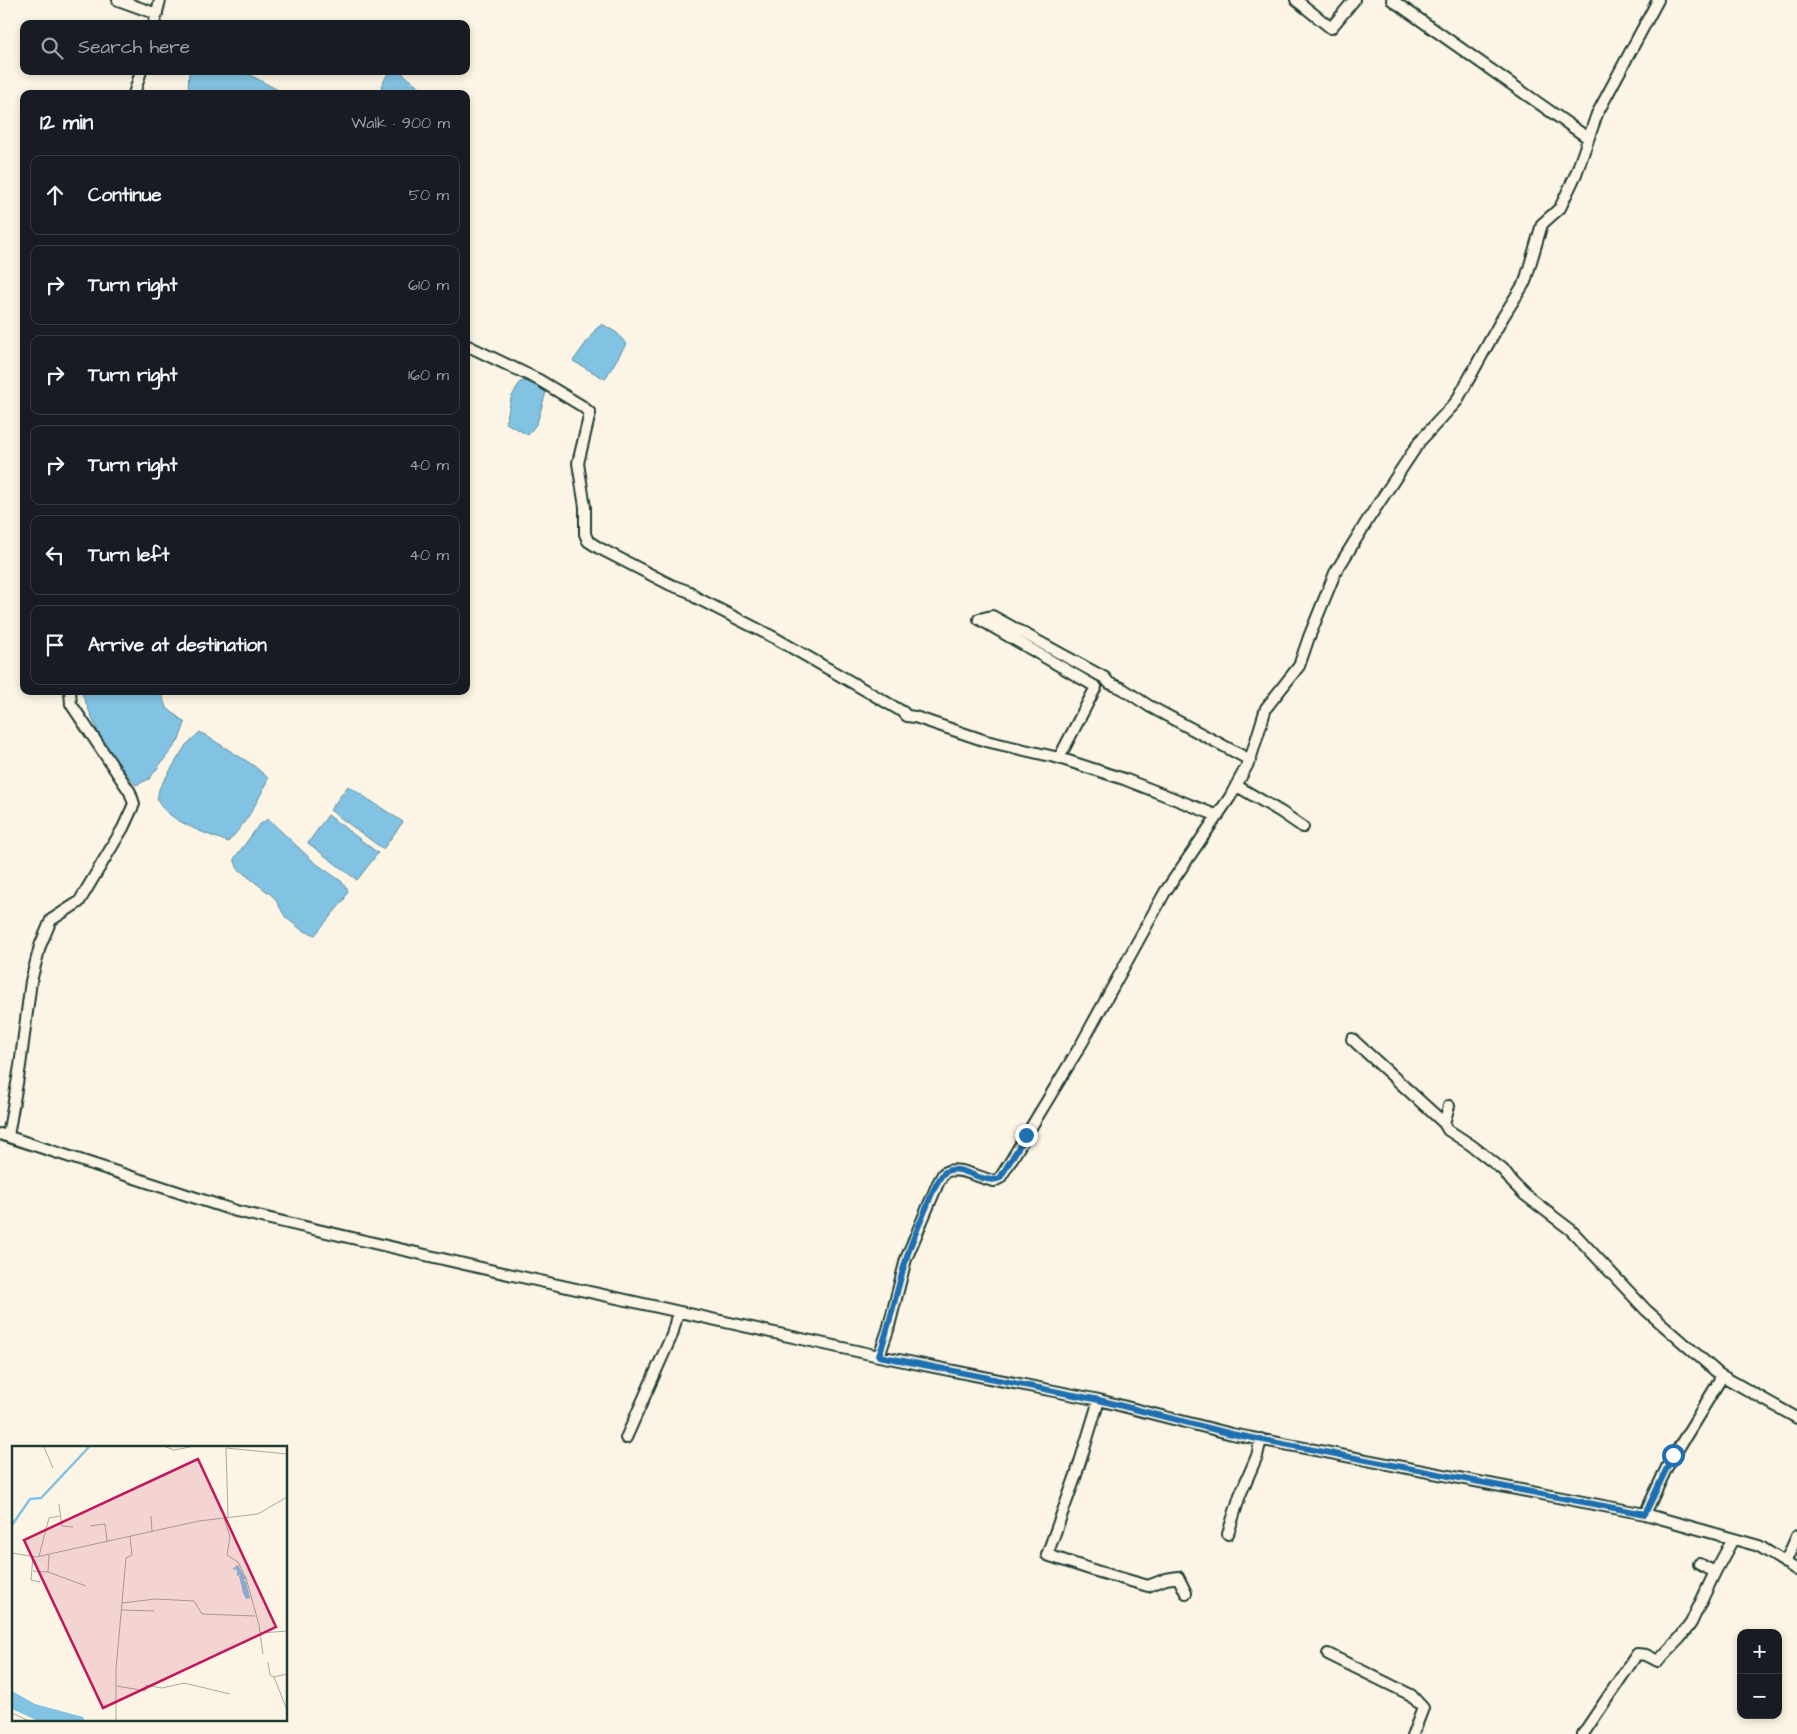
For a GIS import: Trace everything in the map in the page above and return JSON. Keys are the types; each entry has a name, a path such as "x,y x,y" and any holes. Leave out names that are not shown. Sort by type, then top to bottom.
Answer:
{"street":[{"path":"118,0 156,19 160,0"},
{"path":"1296,0 1331,28 1354,0"},
{"path":"1392,0 1588,138"},
{"path":"879,1356 888,1330 906,1259 938,1183 945,1172 952,1170 963,1171 994,1181 1000,1178 1082,1043 1165,892 1237,786 1250,760 1266,708 1299,666 1335,573 1420,441 1456,402 1503,317 1525,282 1542,224 1560,208 1576,174 1597,114 1658,0"},
{"path":"135,90 140,75"},
{"path":"470,346 540,380 582,406 590,414 578,463 585,507 585,534 588,540 599,548 672,585 690,592 695,597 775,638 907,716 915,716 986,741 1059,758 1124,779 1218,816"},
{"path":"1059,758 1096,687 979,619 992,616 1105,678 1109,683 1122,688 1149,706 1250,760"},
{"path":"70,695 71,704 130,792 134,804 123,828 79,902 51,920 40,946 31,981 20,1066 4,1135 236,1211 678,1312 879,1356 1099,1400 1232,1434 1645,1514 1759,1546 1797,1570"},
{"path":"1237,786 1303,827"},
{"path":"1352,1039 1444,1123 1448,1130 1503,1170 1512,1182 1526,1195 1571,1230 1646,1310 1719,1374 1797,1418"},
{"path":"1444,1123 1449,1106"},
{"path":"626,1438 672,1335 678,1312"},
{"path":"1645,1514 1666,1467 1720,1380 1719,1374"},
{"path":"1099,1400 1076,1475 1047,1555 1148,1586 1166,1579 1178,1577 1186,1593"},
{"path":"1228,1534 1261,1439"},
{"path":"1785,1563 1797,1536"},
{"path":"1583,1734 1637,1654 1646,1655 1658,1661 1680,1638 1691,1623 1733,1539"},
{"path":"1699,1564 1715,1572"},
{"path":"1328,1654 1411,1695 1423,1708 1412,1734"}],"water":[{"path":"189,75 250,75 278,90 188,90"},
{"path":"387,75 405,75 423,90 384,90 381,87"},
{"path":"602,324 617,333 626,344 605,379 573,361 596,329"},
{"path":"530,381 546,392 537,423 528,435 506,423 511,398 520,382"},
{"path":"83,695 162,695 166,707 185,723 179,740 149,779 136,785 117,762 98,732"},
{"path":"200,732 253,765 268,778 251,812 228,842 182,823 166,811 158,800 160,787 186,745"},
{"path":"348,786 403,822 383,849 330,810"},
{"path":"328,815 378,853 357,880 308,843"},
{"path":"268,819 314,862 341,881 348,890 344,900 315,935 302,930 286,918 274,897 238,869 234,859 259,825"}],"route":[{"path":"1026,1135 1000,1178 994,1181 963,1171 952,1170 945,1172 931,1196 906,1259 888,1330 879,1356 1099,1400 1232,1434 1645,1514 1673,1455"}]}
